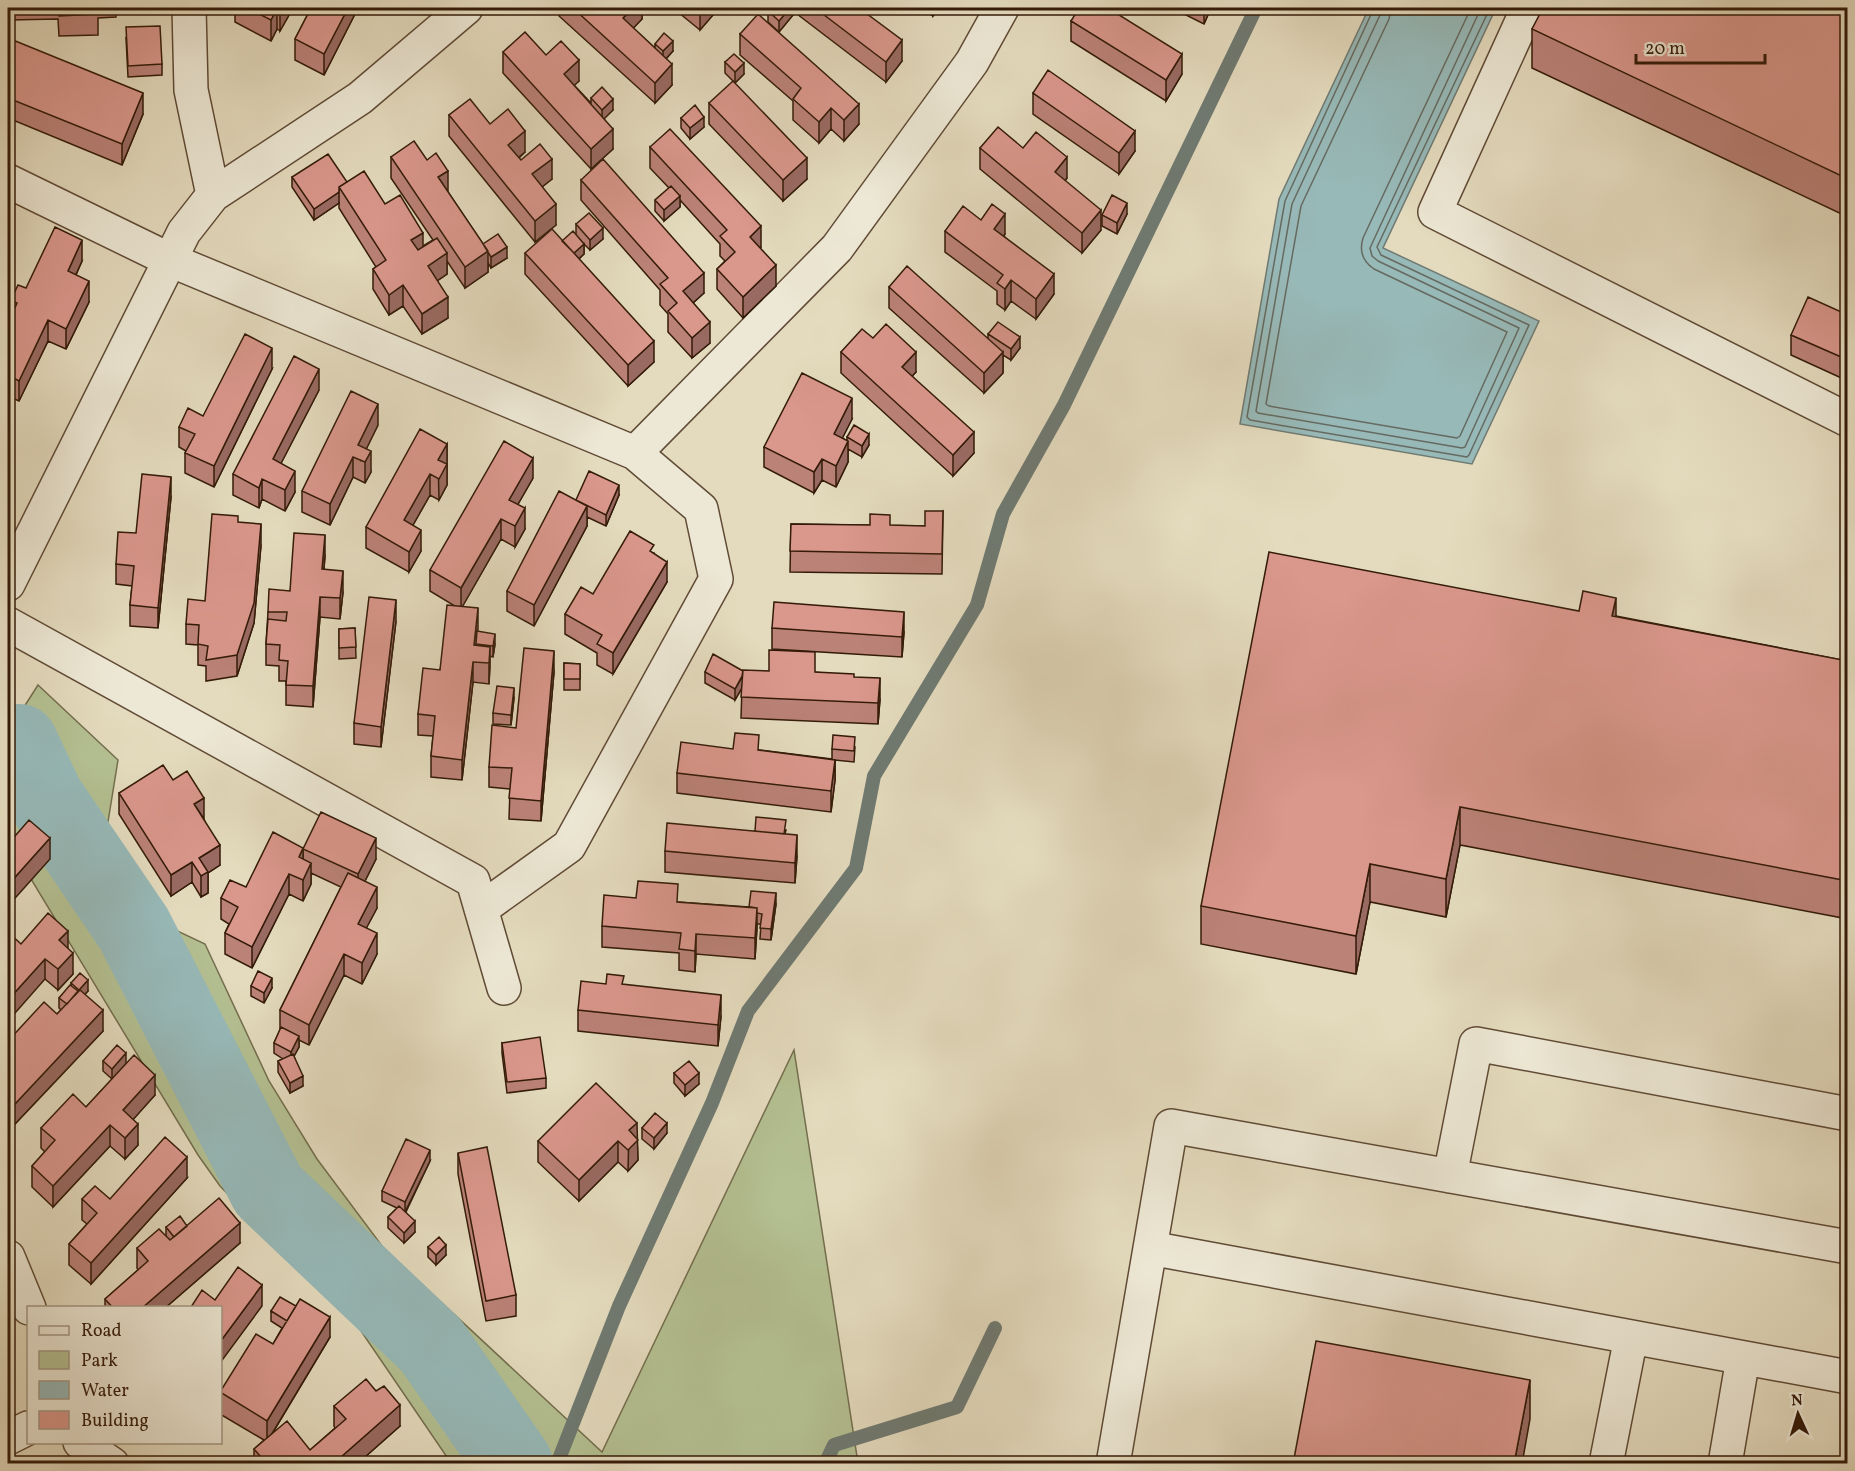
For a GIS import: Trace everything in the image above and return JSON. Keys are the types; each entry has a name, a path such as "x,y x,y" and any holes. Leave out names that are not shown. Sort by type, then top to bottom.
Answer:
{"lane":[{"path":"189,8 191,90 213,195"},
{"path":"8,584 184,232 213,195 360,98 466,8"},
{"path":"635,453 837,248 972,62 1002,8"},
{"path":"1528,8 1435,212 1848,420"},
{"path":"8,181 171,260 635,453 701,509 716,579 569,846 481,909"},
{"path":"8,624 473,881 504,988"},
{"path":"1449,1176 1476,1044 1848,1114"},
{"path":"1113,1464 1171,1126 1848,1247"},
{"path":"1150,1248 1848,1377"},
{"path":"8,1257 28,1306"},
{"path":"1606,1464 1631,1337"},
{"path":"1725,1464 1743,1358"},
{"path":"8,1438 27,1428"},
{"path":"82,1444 112,1464"}],"green space":[{"path":"38,685 118,760 107,828 173,929 205,944 269,1081 317,1159 385,1250 602,1452 794,1050 858,1463 451,1463 359,1328 220,1186 198,1155 8,841 8,732"}],"water":[{"path":"1369,8 1496,8 1383,248 1539,321 1472,464 1240,424 1279,199"}],"building":[{"path":"58,8 98,8 98,14 59,16"},
{"path":"247,8 277,8 271,20"},
{"path":"311,8 348,8 324,54 295,39"},
{"path":"573,8 633,8 623,18 672,64 655,83"},
{"path":"771,8 790,8 779,21 768,11"},
{"path":"815,8 859,8 902,40 886,62"},
{"path":"1079,8 1108,8 1182,54 1166,80 1071,21"},
{"path":"1543,8 1848,8 1848,179 1532,29"},
{"path":"9,14 11,38 8,38"},
{"path":"758,14 859,104 844,120 831,108 819,122 793,99 801,88 740,34"},
{"path":"160,26 162,64 128,66 126,27"},
{"path":"525,32 546,55 561,41 579,60 564,74 613,129 591,149 503,52"},
{"path":"664,33 673,41 663,51 655,44"},
{"path":"8,38 143,93 122,144 8,98"},
{"path":"734,54 744,63 735,72 725,62"},
{"path":"1048,70 1135,131 1119,153 1033,93"},
{"path":"733,81 807,158 783,180 709,103"},
{"path":"602,87 613,99 602,110 591,98"},
{"path":"470,99 490,124 508,109 525,131 508,145 521,160 540,144 552,159 532,174 556,204 535,221 449,115"},
{"path":"695,105 704,117 690,128 681,118"},
{"path":"998,127 1023,148 1036,132 1067,157 1055,172 1101,210 1082,233 980,148"},
{"path":"670,129 761,226 750,237 776,265 743,297 717,269 735,252 720,236 727,230 650,147"},
{"path":"414,141 427,160 436,153 448,171 438,177 488,251 465,267 391,157"},
{"path":"328,154 347,182 339,187 339,192 314,209 292,177"},
{"path":"603,159 704,273 683,291 710,322 692,338 668,311 677,303 660,284 668,278 581,180"},
{"path":"364,171 385,204 400,195 423,233 411,240 418,250 437,238 447,253 428,266 448,297 422,314 403,285 389,295 373,269 386,260 339,187"},
{"path":"671,186 680,196 664,210 655,200"},
{"path":"1112,195 1127,203 1117,223 1102,215"},
{"path":"992,204 1005,214 994,229 1054,274 1036,299 1011,280 1005,289 997,283 1003,275 945,231 963,206 981,220"},
{"path":"589,213 603,228 590,240 576,224"},
{"path":"55,227 82,240 68,271 89,281 66,329 48,320 19,381 8,375 8,323 17,303 11,300 18,285 26,288"},
{"path":"552,229 654,341 628,365 525,253"},
{"path":"573,231 584,244 574,253 562,241"},
{"path":"498,234 507,247 491,257 483,244"},
{"path":"8,240 13,243 8,255"},
{"path":"907,266 1003,352 984,373 889,287"},
{"path":"1808,297 1848,315 1848,360 1791,335"},
{"path":"998,322 1020,337 1011,349 988,334"},
{"path":"886,324 916,352 902,367 974,432 953,455 841,352 862,329 873,338"},
{"path":"245,334 272,348 214,466 185,453 195,434 179,427 188,408 203,416"},
{"path":"294,356 319,369 273,459 295,471 285,490 262,479 259,488 233,474"},
{"path":"802,373 852,398 834,434 848,441 836,466 822,459 814,472 764,447"},
{"path":"351,391 378,404 358,445 371,451 365,462 353,457 330,504 302,491"},
{"path":"854,425 869,434 862,446 847,437"},
{"path":"420,429 447,444 438,460 447,464 439,479 430,474 404,520 421,530 409,552 366,527"},
{"path":"504,441 533,458 509,500 525,508 515,526 501,519 461,588 430,570"},
{"path":"589,471 619,485 606,515 576,500"},
{"path":"142,474 171,477 158,608 130,605 134,566 116,564 118,532 136,533"},
{"path":"559,491 587,506 534,605 507,591"},
{"path":"925,511 943,511 942,554 790,551 791,524 870,525 870,514 890,515 890,525 925,526"},
{"path":"212,514 238,516 238,522 261,524 254,603 237,655 206,660 208,646 198,644 199,625 186,624 188,599 205,601"},
{"path":"630,531 654,545 650,551 667,562 613,653 597,644 602,635 565,614 581,587 593,594"},
{"path":"294,533 325,535 322,569 343,571 340,598 320,597 313,686 286,685 288,661 279,660 280,645 266,644 268,619 286,621 287,612 268,612 269,589 290,591"},
{"path":"1269,552 1579,611 1583,591 1616,598 1612,616 1848,661 1848,881 1460,807 1446,879 1370,864 1356,936 1201,906"},
{"path":"369,597 396,600 381,727 354,723"},
{"path":"774,602 904,612 902,637 772,628"},
{"path":"447,605 478,608 474,645 490,647 489,663 473,662 462,760 431,756 435,716 418,714 423,668 440,670"},
{"path":"355,628 356,647 339,648 339,629"},
{"path":"477,631 495,634 493,646 476,644"},
{"path":"524,648 554,651 541,801 509,798 512,768 489,767 492,725 516,728"},
{"path":"769,650 815,652 815,672 880,678 878,703 741,697 743,670 769,671"},
{"path":"713,654 743,671 735,689 705,672"},
{"path":"564,663 580,664 580,679 564,679"},
{"path":"497,686 514,688 511,715 493,713"},
{"path":"735,733 759,735 758,750 835,760 831,791 677,773 681,742 733,749"},
{"path":"833,735 855,737 854,751 832,749"},
{"path":"163,765 173,780 187,771 204,798 194,804 220,845 199,858 208,872 201,876 192,862 171,875 119,793"},
{"path":"321,812 376,838 358,874 303,849"},
{"path":"756,817 786,820 784,834 755,831"},
{"path":"29,820 50,838 8,885 8,844"},
{"path":"667,823 797,835 795,863 665,851"},
{"path":"273,832 303,848 299,857 311,863 303,880 289,874 252,947 225,933 238,907 221,898 230,880 246,887"},
{"path":"348,873 377,887 358,924 377,933 362,963 344,954 309,1025 280,1010"},
{"path":"638,881 678,884 677,902 757,908 755,938 696,934 695,951 679,949 681,933 602,926 604,895 636,898"},
{"path":"751,891 776,893 771,929 760,928 762,914 757,913 757,908 749,907"},
{"path":"48,913 68,931 59,940 73,953 58,969 45,959 8,1000 8,932 21,944"},
{"path":"258,971 272,978 264,993 251,986"},
{"path":"80,973 88,980 79,990 71,983"},
{"path":"607,974 624,976 622,984 721,995 718,1025 578,1010 581,981 606,984"},
{"path":"70,985 78,991 67,1004 59,998"},
{"path":"80,990 103,1010 14,1105 8,1101 8,1072 11,1068 8,1065 8,1041 44,1002 57,1014"},
{"path":"281,1027 299,1036 291,1052 274,1043"},
{"path":"540,1037 546,1078 507,1082 502,1043"},
{"path":"117,1045 126,1053 112,1069 103,1061"},
{"path":"293,1054 303,1076 290,1083 278,1061"},
{"path":"134,1055 155,1075 123,1110 138,1124 125,1138 110,1125 53,1186 32,1166 55,1140 41,1128 73,1094 86,1107"},
{"path":"689,1061 699,1073 685,1085 674,1073"},
{"path":"596,1083 637,1123 629,1130 638,1140 628,1150 618,1141 579,1180 538,1141"},
{"path":"655,1113 667,1123 654,1138 642,1128"},
{"path":"165,1137 187,1157 91,1263 69,1244 97,1213 82,1199 95,1186 110,1199"},
{"path":"406,1139 430,1150 405,1202 382,1191"},
{"path":"487,1147 516,1295 486,1301 458,1153"},
{"path":"219,1198 240,1223 144,1306 111,1306 105,1299 148,1261 137,1248 159,1229 170,1240"},
{"path":"399,1206 415,1221 404,1233 388,1217"},
{"path":"180,1216 187,1226 174,1237 166,1227"},
{"path":"439,1237 446,1245 436,1255 428,1247"},
{"path":"238,1267 262,1285 222,1339 222,1306 192,1306 202,1290 215,1300"},
{"path":"280,1297 296,1306 287,1321 271,1311"},
{"path":"300,1299 330,1317 267,1421 222,1393 222,1389 256,1334 273,1344"},
{"path":"1316,1341 1530,1380 1514,1464 1293,1464"},
{"path":"366,1379 376,1391 384,1386 400,1405 333,1464 317,1464 316,1462 314,1464 267,1464 254,1449 287,1421 310,1450 346,1419 334,1406"}],"waterway":[{"path":"557,1464 619,1306 712,1103 748,1011 856,868 874,776 977,605 1003,514 1064,405 1256,8"},
{"path":"19,743 45,798 134,929 268,1190 431,1345 514,1464"},
{"path":"825,1464 834,1445 957,1407 995,1328"}]}
